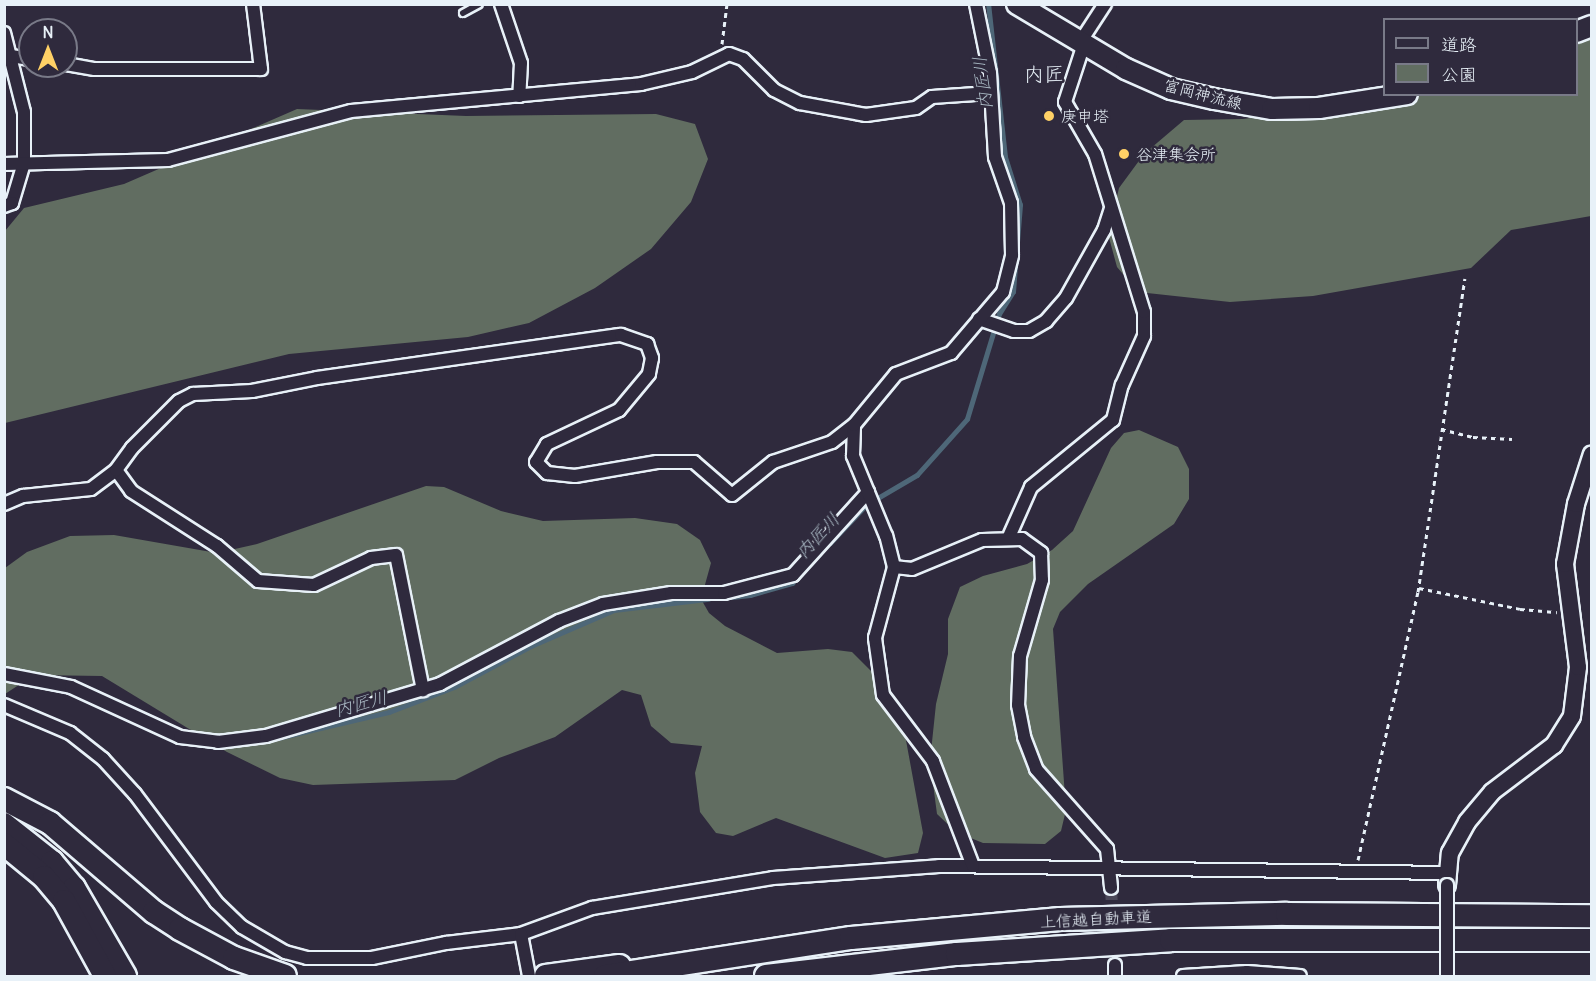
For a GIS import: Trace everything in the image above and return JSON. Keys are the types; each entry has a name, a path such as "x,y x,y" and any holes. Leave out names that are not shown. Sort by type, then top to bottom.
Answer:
{"highway":[{"path":"4,799 50,823 154,912 180,929 234,958 285,976"},
{"path":"4,824 52,862 74,888 125,976"},
{"path":"4,844 44,877 64,901 105,976"},
{"name":"上信越自動車道","path":"605,976 851,938 1060,920 1177,915 1592,916"},
{"path":"546,976 767,944 851,938"},
{"name":"上信越自動車道","path":"766,976 957,954 1160,941 1592,940"}],"main road":[{"name":"富岡神流線","path":"1017,4 1081,46 1171,88 1272,109 1351,106 1398,96"}],"street":[{"path":"78,66 95,69 261,69 253,4"},
{"path":"501,4 521,63 519,96"},
{"path":"4,504 23,496 91,489 116,470 164,416 193,394 252,391 317,378 621,335 647,344 652,358 649,374 619,410 547,444 536,462 547,473 575,476 657,462 694,462 732,495 773,462 832,442 854,425 896,374 951,353 1003,292 1012,255 1011,203 995,157 990,93 976,4"},
{"path":"1008,539 1031,487 1113,420 1122,385 1144,336 1144,312 1095,154 1065,102 1081,46 1105,4"},
{"path":"4,33 24,112 24,163 12,203 4,206"},
{"path":"4,164 168,160 351,111 641,84 692,72 729,54 743,59 774,90 800,104 866,115 916,108 932,97 990,93"},
{"path":"11,56 18,57"},
{"path":"979,319 1014,331 1029,331 1046,321 1066,298 1104,230 1111,208"},
{"path":"854,425 853,456 886,536 894,567 875,638 877,675 883,695 933,760 973,866"},
{"path":"1447,976 1446,879 1450,853 1467,822 1492,792 1564,734 1572,716 1578,667 1565,564 1576,504 1592,454"},
{"path":"116,470 130,491 217,546 258,581 314,585 371,558 396,555 423,690"},
{"path":"4,674 71,687 160,730 218,742 266,736 423,690 559,621 603,604 671,593 724,593 793,575 868,492"},
{"path":"894,567 912,569 982,540 1022,539 1037,548 1044,566 1020,656 1018,705 1024,737 1036,769 1107,849 1111,888"},
{"path":"4,705 70,733 103,759 135,794 216,902 242,927 285,952 307,958 372,958 446,943 521,934 592,908 672,892 773,878 973,866 1110,865 1356,871 1446,879"},
{"path":"521,934 529,976"},
{"path":"1184,976 1246,974 1300,976"}],"lane":[{"path":"463,13 479,4"}],"path":[{"path":"719,58 727,4"},
{"path":"1356,871 1419,588 1450,367 1456,357 1465,279"},
{"path":"1441,429 1473,437 1512,439"},
{"path":"1419,588 1520,609 1571,611"}],"green space":[{"path":"1591,37 1591,216 1511,230 1471,268 1313,296 1230,302 1138,292 1117,267 1108,234 1119,188 1144,154 1184,120 1243,119 1411,96 1578,96 1578,43"},
{"path":"297,109 466,116 656,114 695,124 708,159 691,202 651,249 595,288 529,323 468,337 289,354 5,423 5,231 24,208 124,184"},
{"path":"1139,430 1178,447 1189,469 1189,499 1174,524 1088,584 1060,612 1053,629 1066,810 1061,831 1045,844 983,843 956,832 937,814 930,761 936,704 948,654 948,619 960,587 983,576 1027,564 1052,550 1073,531 1111,448 1124,433"},
{"path":"426,486 444,487 501,511 543,521 635,518 677,524 700,540 711,563 701,599 709,613 725,626 777,653 828,649 852,652 889,689 901,713 923,833 918,853 885,858 776,818 733,836 716,833 700,812 695,773 702,746 671,743 651,726 641,695 622,690 555,737 499,758 455,780 313,785 280,778 227,752 102,676 34,675 5,694 5,568 27,552 70,536 114,535 217,553 257,544"}],"waterway":[{"name":"内匠川","path":"830,543 866,505 917,475 967,419 999,314 1013,292 1020,205 1005,157 988,4"},
{"name":"内匠川","path":"732,597 750,595 792,583 797,577"},
{"name":"内匠川","path":"278,738 389,712 454,687 531,646 614,610 708,599"}],"tunnel":[{"path":"1111,888 1115,965"}],"place":[{"name":"庚申塔","path":"1049,116"},
{"name":"谷津集会所","path":"1124,154"}],"district":[{"name":"内匠","path":"1044,73"}]}
